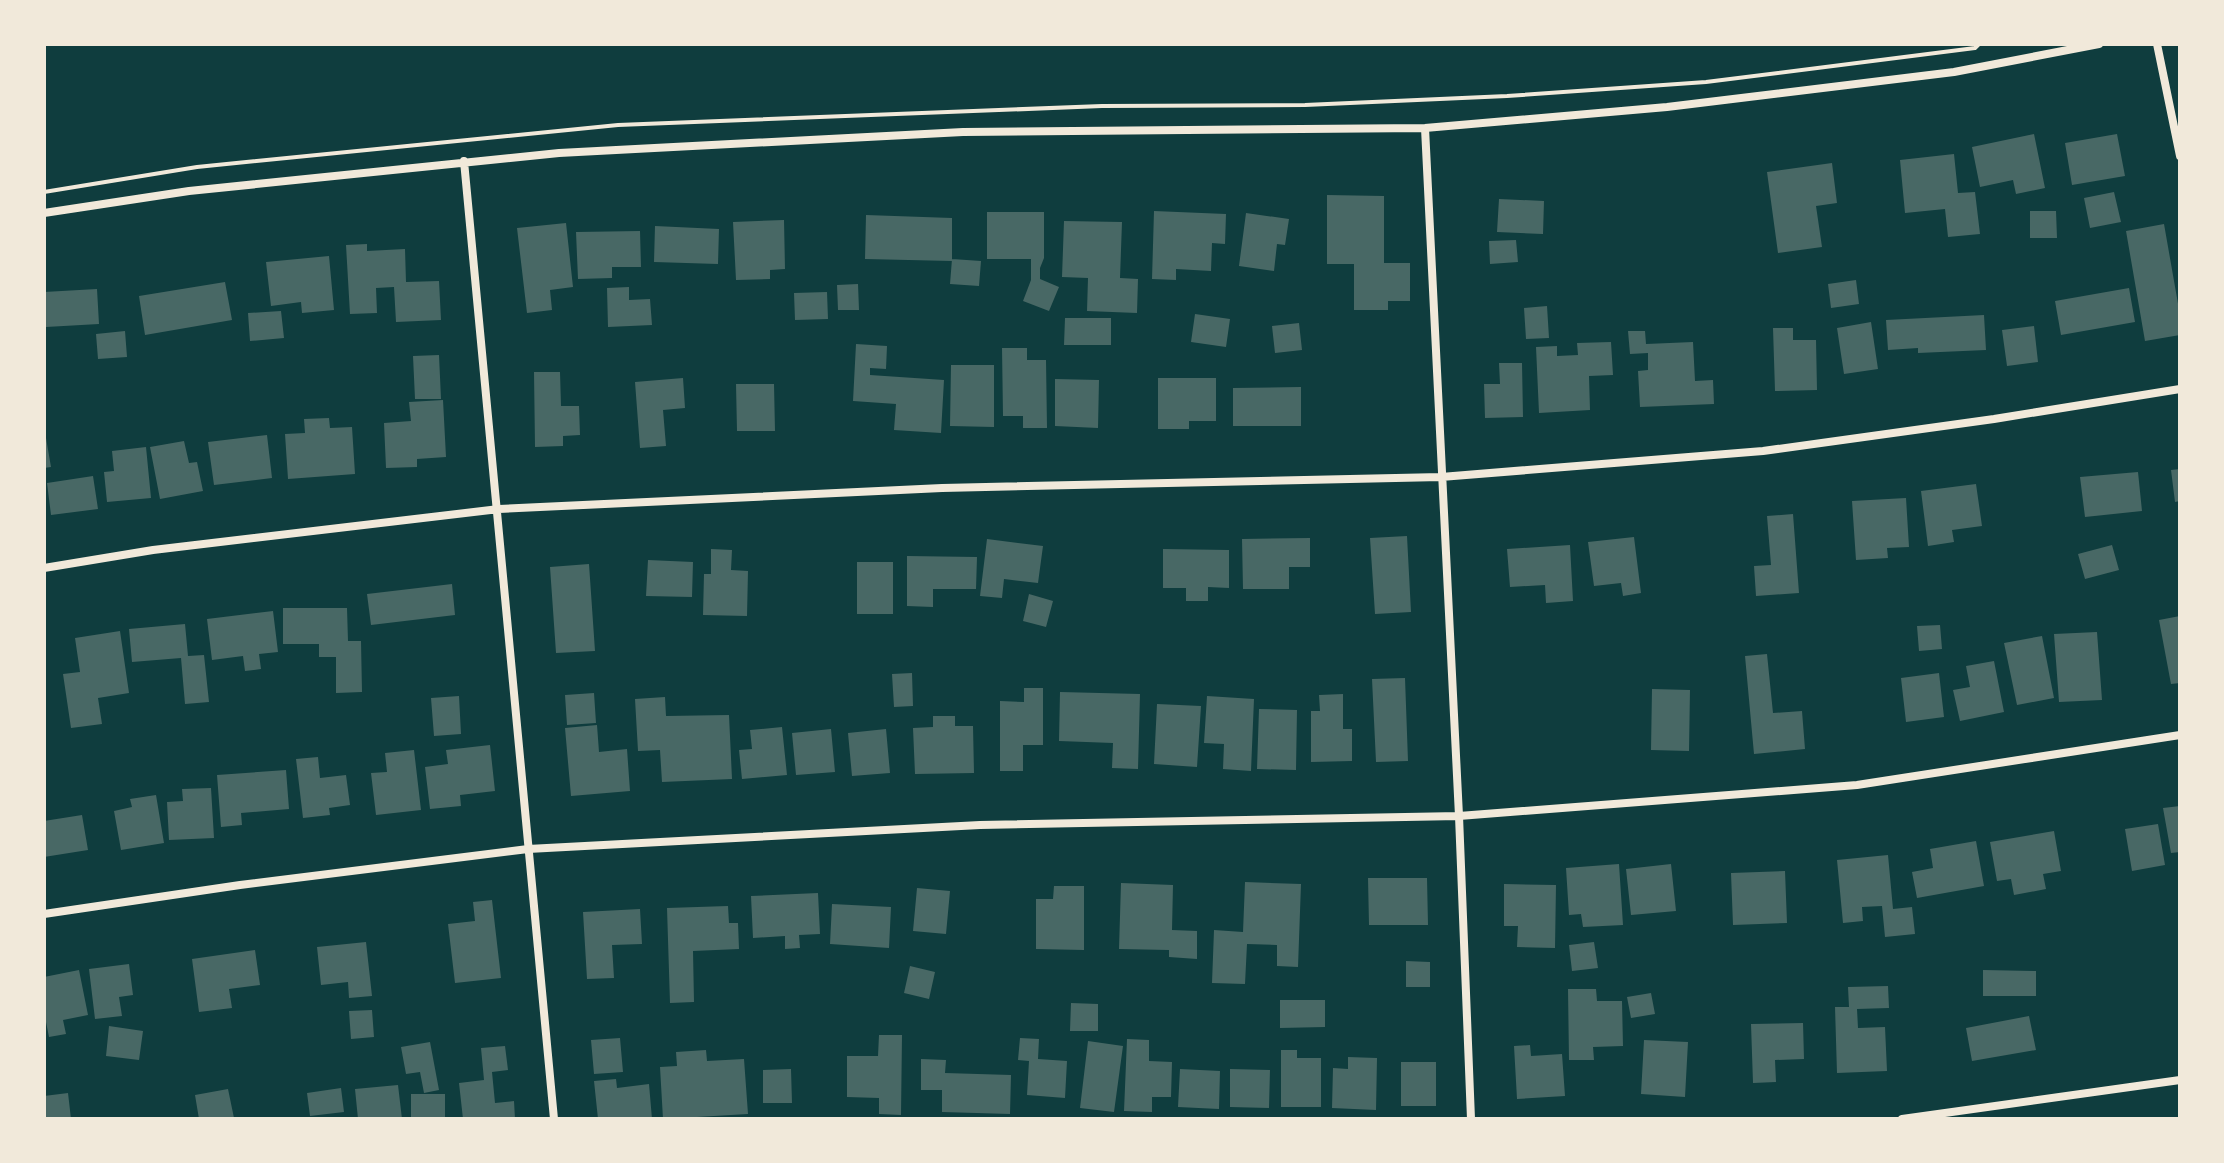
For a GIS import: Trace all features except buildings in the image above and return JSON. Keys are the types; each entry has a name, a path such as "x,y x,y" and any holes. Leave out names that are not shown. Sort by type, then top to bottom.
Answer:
{"street":[{"path":"44,213 189,191 559,153 963,132 1425,128 1667,107 1954,72 2099,44"},
{"path":"2157,44 2180,156"},
{"path":"1425,128 1471,1119"},
{"path":"464,161 554,1119"},
{"path":"44,568 153,550 499,509 942,488 1441,477 1763,451 2180,389"},
{"path":"44,914 240,885 528,849 980,825 1459,816 1857,785 2180,735"},
{"path":"1902,1119 2180,1080"}]}
